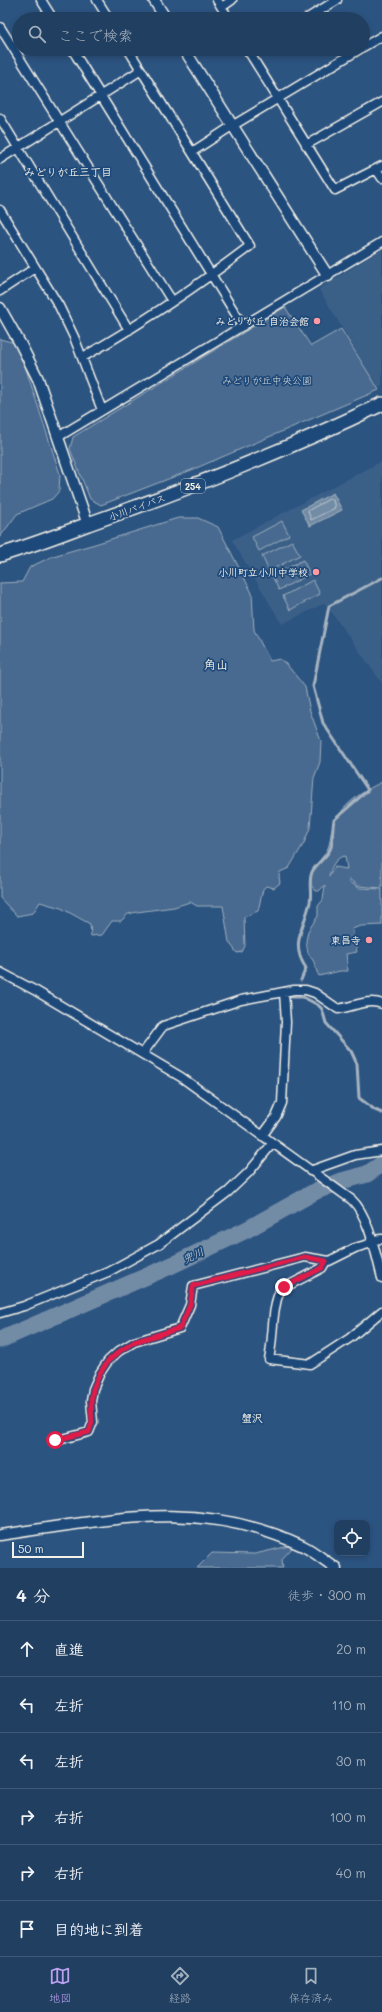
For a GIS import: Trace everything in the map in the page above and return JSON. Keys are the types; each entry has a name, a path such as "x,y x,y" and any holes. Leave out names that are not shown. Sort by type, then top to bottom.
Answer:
{"highway":[{"name":"小川バイパス","path":"0,555 147,504 345,422 382,404"}],"street":[{"path":"42,0 49,12"},
{"path":"97,0 105,12"},
{"path":"154,0 162,12"},
{"path":"225,12 219,3 232,0"},
{"path":"317,12 337,0"},
{"path":"0,27 12,46"},
{"path":"370,43 382,36"},
{"path":"18,56 172,301"},
{"path":"76,56 243,326"},
{"path":"84,357 129,330 212,275 250,246 132,56"},
{"path":"188,56 328,276"},
{"path":"253,56 277,100 335,190 379,167 382,178"},
{"path":"192,152 232,126 349,56"},
{"path":"0,159 141,70"},
{"path":"306,145 382,102"},
{"path":"0,118 129,330"},
{"path":"0,210 59,306 84,357 86,368 102,410"},
{"path":"58,437 328,276 382,242"},
{"path":"0,291 35,268"},
{"path":"0,308 13,329 38,379 88,524"},
{"path":"0,972 29,987 143,1053 196,1087 272,1144 352,1200 360,1211 372,1242 382,1278"},
{"path":"143,1053 163,1026 174,1021 241,1000 284,992 306,990 314,993 338,1009 367,1001 376,1001 382,1004"},
{"path":"262,1136 276,1117 282,1103 286,1022 284,992"},
{"path":"0,1313 30,1304 108,1272 159,1244 228,1192 248,1172 272,1144"},
{"path":"310,1171 356,1155 382,1151"},
{"path":"55,1440 89,1432 92,1422 91,1401 93,1389 100,1373 120,1351 134,1342 180,1328 190,1305 193,1286 305,1257 326,1261 355,1248 382,1239"},
{"path":"326,1261 322,1268 280,1290 273,1308 273,1340 268,1359 310,1364 350,1338 382,1311"},
{"path":"0,1535 134,1516 170,1515 213,1519 257,1528 304,1547 336,1568"}],"shaded area":[{"path":"382,249 382,386 378,388 319,289"},
{"name":"小川町立小川中学校","path":"382,461 382,683 325,603 282,624 232,540"}],"green space":[{"name":"みどりが丘中央公園","path":"285,307 311,346 341,329 379,390 194,469 101,505 90,499 70,449 73,437"},
{"path":"0,339 15,343 24,363 60,474 59,491 52,499 17,514 0,537"},
{"path":"178,518 198,518 218,527 252,593 254,630 270,661 280,659 287,665 305,687 310,711 321,741 320,762 314,778 310,828 304,843 289,868 280,872 280,883 274,888 266,886 263,889 258,911 244,917 245,946 242,952 237,953 229,942 223,906 197,906 190,902 174,907 128,914 121,921 112,921 102,935 91,936 90,924 61,908 40,902 33,913 17,916 0,898 0,583 22,582 30,567 53,556"},
{"path":"282,521 289,535 259,551 252,537"},
{"path":"292,541 300,555 269,571 262,556"},
{"path":"303,560 310,574 279,590 272,576"},
{"path":"313,580 320,594 290,610 283,596"},
{"path":"382,782 382,888 358,886 349,879 349,882 359,888 382,889 382,925 361,926 352,929 357,952 346,954 348,971 340,971 319,976 314,962 308,953 306,941 308,931 318,916 318,906 323,900 325,885 319,891 316,891 311,885 312,872 327,850 333,826 341,812 360,794","holes":["345,856 347,869 335,867 329,876 334,863 339,858"]},
{"path":"289,1546 292,1548 282,1559 283,1568 197,1568 212,1553 255,1554"}],"water":[{"path":"333,493 342,510 310,526 301,510"}],"waterway":[{"path":"301,980 306,968 301,959 298,943 310,902 310,879 312,872 331,847 334,820 368,790 323,723 313,686 329,606 382,578"},
{"path":"290,997 303,997 318,1005 322,1009 326,1023 351,1051 357,1064 359,1098 375,1110 382,1113"},
{"name":"兜川","path":"0,1340 168,1267 246,1230 316,1191 342,1181 367,1174 382,1164"}],"place":[{"name":"みどりが丘 自治会館","path":"317,321"},
{"name":"小川町立小川中学校","path":"316,572"},
{"name":"東昌寺","path":"369,940"}],"district":[{"name":"みどりが丘三丁目","path":"68,171"},
{"name":"角山","path":"216,664"},
{"name":"蟹沢","path":"252,1417"}],"route":[{"path":"55,1440 89,1432 92,1428 91,1401 93,1389 96,1380 108,1361 134,1342 180,1328 190,1305 193,1286 238,1273 305,1257 326,1261 322,1268 284,1287"}]}
